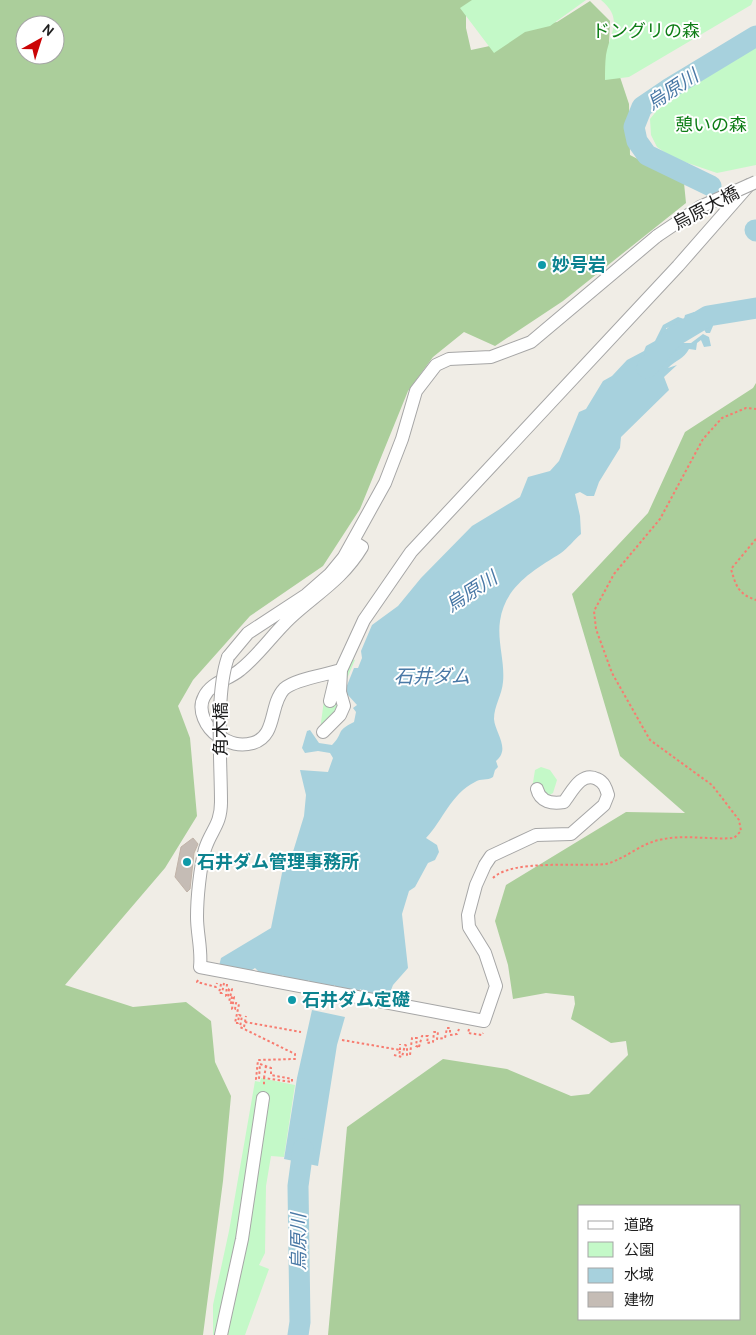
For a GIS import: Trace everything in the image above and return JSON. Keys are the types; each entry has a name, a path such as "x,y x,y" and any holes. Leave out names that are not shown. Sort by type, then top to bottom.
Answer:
{"street":[{"path":"330,701 338,671 364,620 411,552 678,266 756,177"},
{"name":"烏原大橋","path":"354,542 385,483 402,439 416,391 436,365 449,359 499,354 531,342 657,236 700,207 756,182"},
{"path":"338,671 291,684 278,699 268,732 254,742 231,744 211,732 200,711 203,698 212,686 238,672 282,626 338,580 362,547 354,542"},
{"name":"角木橋","path":"354,542 330,574 283,610 248,633 228,657 222,687 221,802 218,824 206,848 197,918 201,955 200,967 484,1020 496,986 485,953 469,927 468,915 476,885 485,865 491,856 536,835 571,834 604,805 608,794 602,782 595,777 584,778 579,782 564,802 549,802 542,798 538,789"},
{"path":"323,732 340,715 344,706 340,692 338,671"},
{"path":"221,1335 242,1239 262,1098"}],"path":[{"path":"492,880 497,874 527,866 606,864 617,861 632,851 659,840 734,838 740,831 738,820 712,785 650,740 612,673 596,629 594,611 614,574 660,519 703,439 714,425 722,418 746,408 756,409"},
{"path":"756,539 731,569 736,585 744,596 756,600"},
{"path":"204,983 216,987 218,980 221,981 219,992 222,993 224,982 228,982 226,996 228,996 229,989 232,989 229,1002 231,1003 232,996 234,997 232,1009 235,1009 236,1004 239,1004 235,1023 238,1023 239,1015 242,1016 240,1026 244,1027 244,1029 256,1033 265,1040 296,1054 295,1059 258,1060 256,1078 259,1079 260,1064 271,1068 271,1075 292,1079 292,1082 264,1078"},
{"path":"244,1027 246,1016"},
{"path":"244,1022 301,1032"},
{"path":"394,1056 402,1057 405,1045 407,1046 407,1055 410,1055 412,1038 417,1038 416,1046 420,1047 422,1036 428,1036 427,1042 433,1042 434,1032 438,1032 437,1039 445,1038 447,1028 450,1028 450,1034 457,1034"},
{"path":"469,1030 468,1033 481,1035"},
{"path":"342,1040 400,1050"},
{"path":"399,1056 400,1044"},
{"path":"262,1098 266,1066"}],"green space":[{"path":"0,0 478,0 466,9 466,28 471,50 499,44 524,27 557,22 590,1 610,21 609,44 629,104 630,155 684,183 686,203 563,301 495,346 464,332 433,357 408,391 360,509 323,566 250,616 193,680 178,706 190,738 197,816 165,868 65,985 133,1007 186,1002 211,1021 215,1062 231,1096 223,1181 203,1335 0,1335"},
{"name":"ドングリの森","path":"472,0 586,0 550,26 525,32 494,53 460,8"},
{"name":"ドングリの森","path":"601,0 753,0 751,5 629,77 605,80 606,55 614,20 612,13"},
{"name":"憩いの森","path":"756,46 756,165 717,173 673,158 657,147 651,135 650,119 658,109 720,65"},
{"path":"756,383 756,1335 328,1335 347,1127 443,1059 507,1069 571,1096 589,1094 628,1055 626,1041 611,1043 571,1019 575,1004 574,996 546,993 513,999 508,965 495,921 506,885 626,812 685,813 620,756 572,594 648,513 685,432 753,388"},
{"path":"342,656 355,660 343,688 350,705 320,730 325,693 331,686"},
{"path":"541,767 550,770 557,780 553,793 548,796 532,789 535,770"},
{"path":"261,1078 295,1085 284,1157 271,1156 266,1186 265,1253 259,1265 269,1269 245,1335 213,1335 213,1305 229,1231 255,1081 260,1082"}],"water":[{"name":"石井ダム","path":"694,312 698,314 702,312 703,315 705,313 705,321 713,321 710,333 706,333 702,326 700,331 696,331 698,320 694,322 685,320 680,326 666,328 666,330 690,328 677,344 664,339 665,351 680,343 691,343 703,334 709,337 711,346 704,347 701,340 697,343 696,350 689,349 668,368 677,365 664,377 669,390 621,437 620,448 599,482 594,496 587,496 580,492 575,494 580,516 581,534 564,551 522,580 508,598 503,609 499,629 503,682 494,719 502,746 500,756 496,761 498,767 493,777 477,781 466,787 453,800 426,838 437,845 439,852 435,860 428,863 415,887 409,891 402,914 408,968 393,985 388,998 385,995 383,997 362,993 361,989 357,992 335,988 335,985 332,987 310,983 309,980 306,983 284,978 283,975 281,978 259,972 255,968 249,972 219,966 221,958 271,928 282,873 292,855 304,816 306,795 300,770 328,772 333,758 330,753 318,751 305,753 302,748 307,731 310,730 319,743 332,745 342,730 354,722 356,712 353,708 357,705 344,693 354,668 358,668 362,658 361,651 372,625 398,606 421,578 472,526 520,497 528,477 550,471 559,461 579,412 586,409 603,381 612,376 627,360 644,351 646,346 655,341 663,325 678,317 684,319 685,315"},
{"path":"312,1010 345,1017 337,1045 318,1166 284,1159 297,1078"}],"building":[{"name":"石井ダム管理事務所","path":"193,838 198,844 194,853 190,889 187,892 175,877 181,847"}],"waterway":[{"name":"烏原川","path":"711,186 647,155 637,141 634,127 642,107 756,36"},
{"name":"烏原川","path":"647,368 673,337 708,316 756,308"},
{"name":"烏原川","path":"298,1335 300,1322 298,1186 303,1149"}],"place":[{"name":"妙号岩","path":"542,265"},
{"name":"石井ダム管理事務所","path":"187,862"},
{"name":"石井ダム定礎","path":"292,1000"}]}
